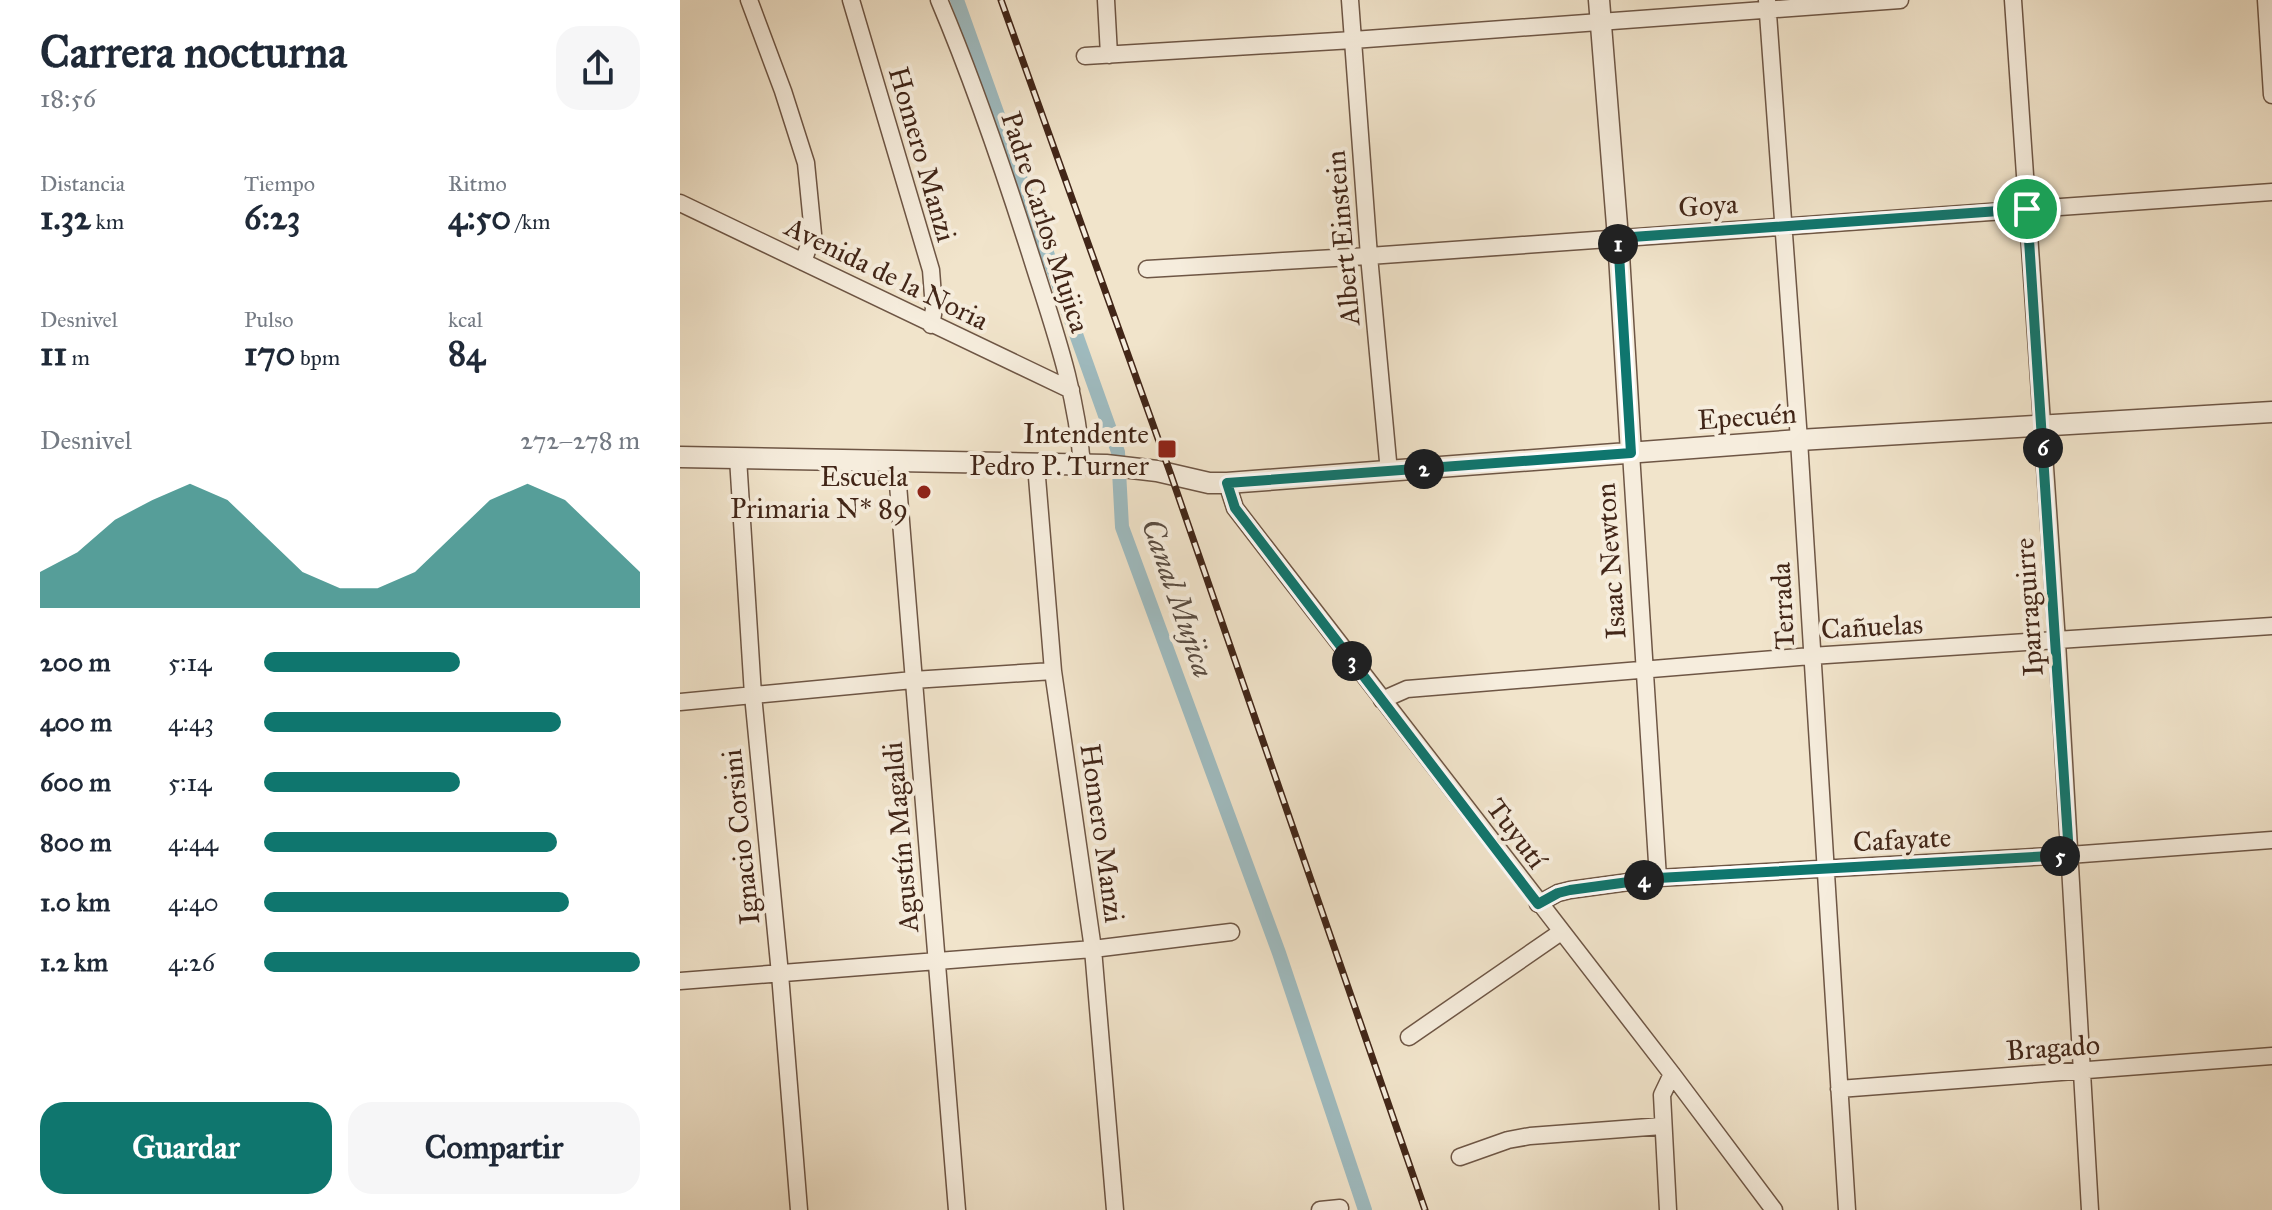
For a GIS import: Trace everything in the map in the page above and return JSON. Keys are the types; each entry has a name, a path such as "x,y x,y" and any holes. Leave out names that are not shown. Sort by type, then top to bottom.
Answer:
{"street":[{"path":"749,0 806,163 814,218 813,234 803,262"},
{"name":"Homero Manzi","path":"851,0 931,270 934,309 931,325"},
{"name":"Padre Carlos Mujica","path":"939,0 1001,162 1071,390 1079,424 1082,466"},
{"path":"1106,0 1109,55"},
{"name":"Albert Einstein","path":"1350,0 1389,472"},
{"name":"Isaac Newton","path":"1599,0 1618,238 1658,878"},
{"path":"1085,56 1601,22 1767,5 1900,0"},
{"name":"Iparraguirre","path":"2013,0 2057,642 2090,1210"},
{"path":"2266,0 2272,95"},
{"name":"Terrada","path":"1767,5 1799,440 1847,1210"},
{"name":"Goya","path":"1147,269 2272,192"},
{"name":"Avenida de la Noria","path":"680,203 1071,390"},
{"name":"Epecuén","path":"680,457 1106,465 1209,483 1227,483 1799,440 2272,412"},
{"name":"Ignacio Corsini","path":"738,458 753,695 799,1210"},
{"name":"Agustín Magaldi","path":"896,460 957,1210"},
{"name":"Homero Manzi","path":"1036,465 1053,671 1093,949 1115,1210"},
{"name":"Tuyutí","path":"1227,483 1235,508 1774,1210"},
{"name":"Cañuelas","path":"1382,700 1407,689 1645,669 2272,626"},
{"path":"680,702 913,680 1053,671"},
{"name":"Cafayate","path":"1538,904 1570,890 1658,878 2069,855 2272,840"},
{"path":"680,981 937,963 1093,949 1231,932"},
{"path":"1409,1037 1561,932"},
{"name":"Bragado","path":"1839,1089 2272,1056"},
{"path":"1668,1210 1662,1095 1672,1074"},
{"path":"1460,1157 1508,1140 1530,1136 1662,1126"},
{"path":"1320,1210 1340,1208"}],"waterway":[{"name":"Canal Mujica","path":"957,0 1118,452 1122,527 1279,953 1365,1210"}],"railway":[{"path":"1001,0 1171,475 1425,1210"}],"place":[{"name":"Intendente Pedro P. Turner","path":"1167,449"},
{"name":"Escuela Primaria N* 89","path":"924,492"}],"route":[{"path":"2027,209 2069,855 1658,878 1570,890 1538,904 1235,508 1227,483 1631,453 1618,238 2027,209"}]}
